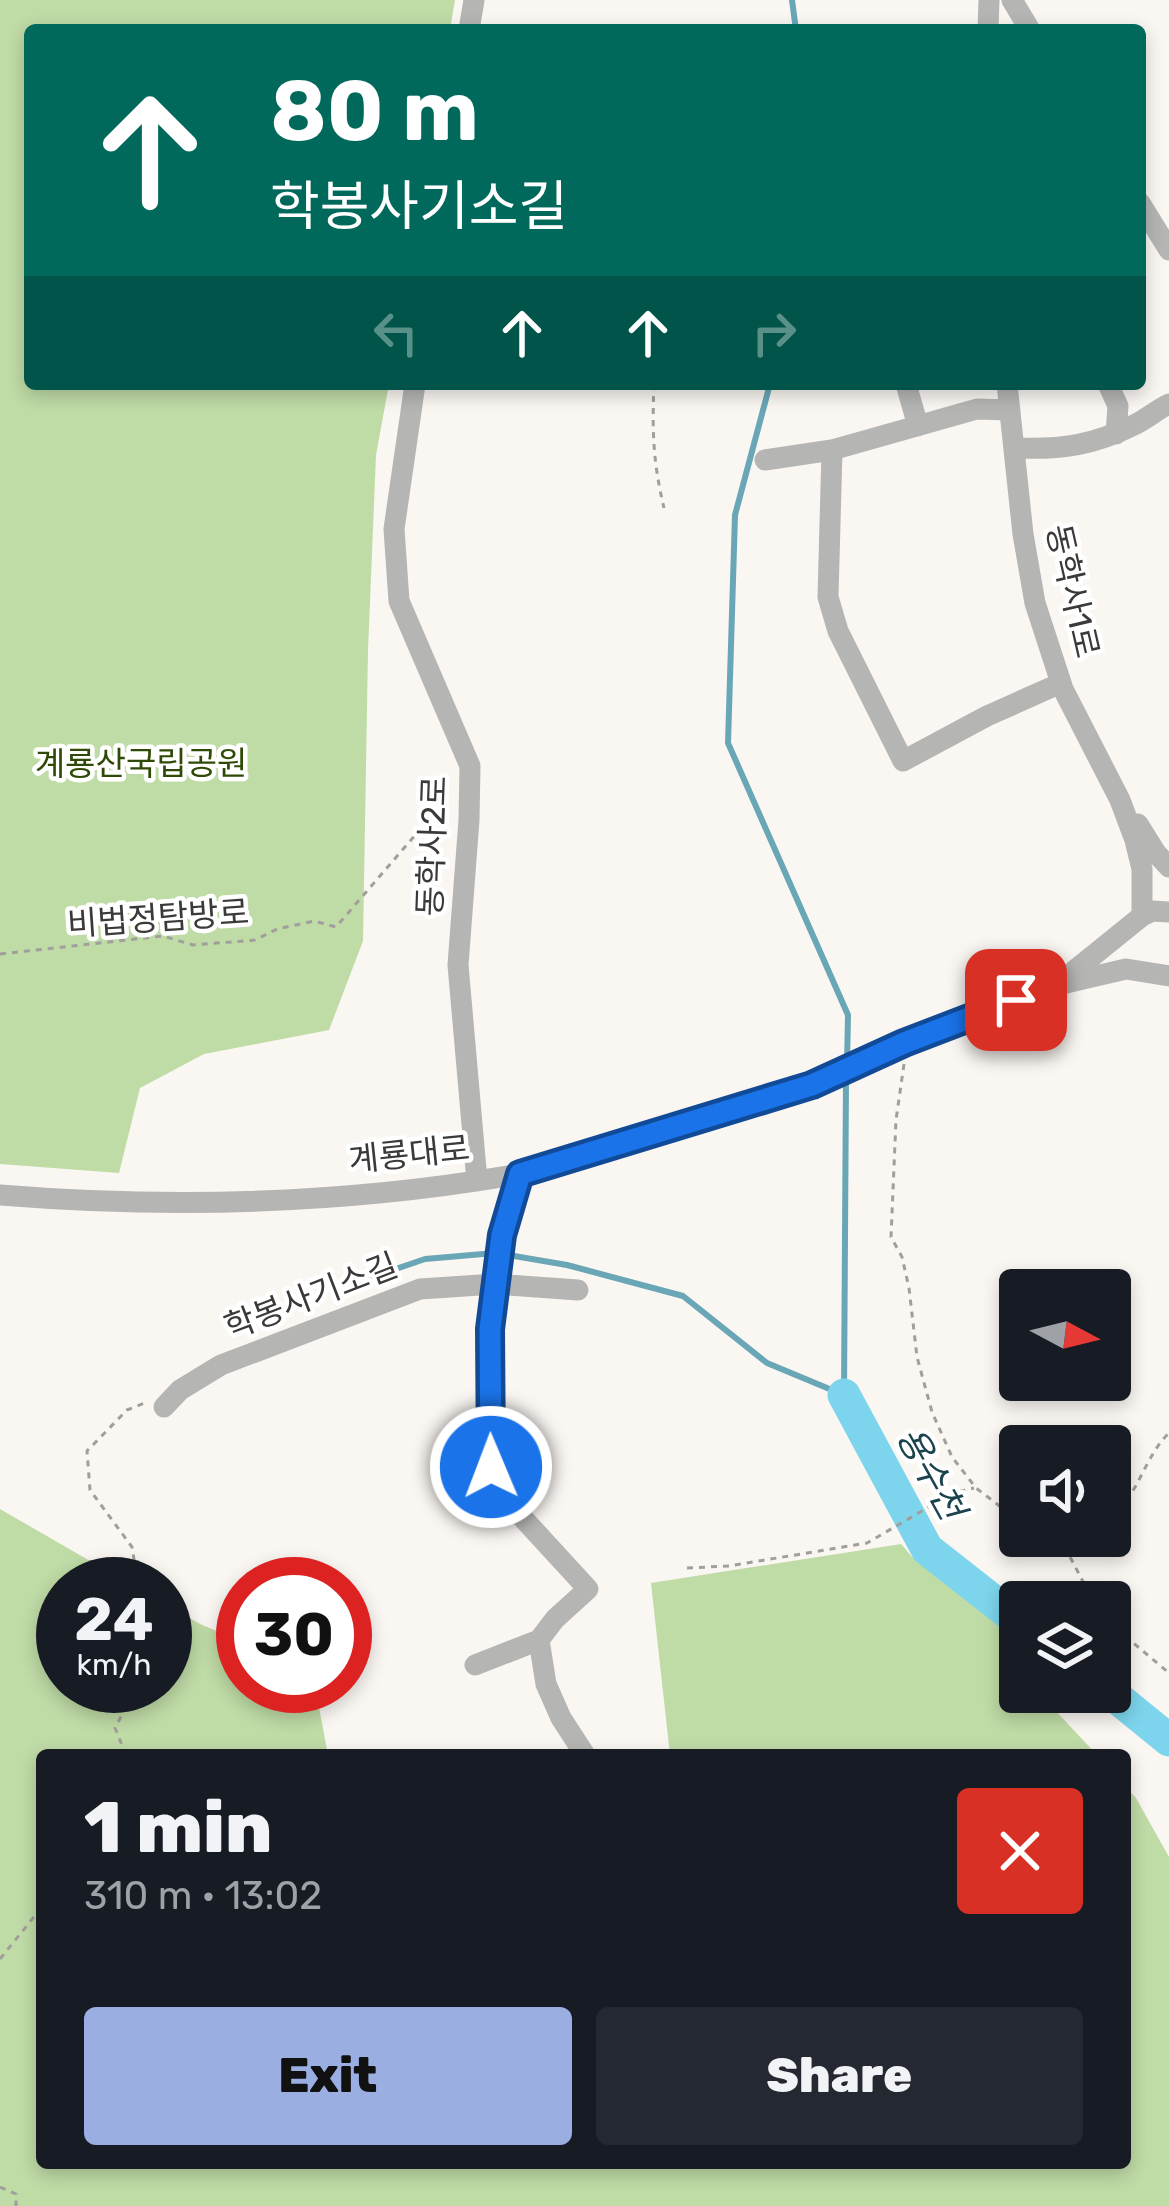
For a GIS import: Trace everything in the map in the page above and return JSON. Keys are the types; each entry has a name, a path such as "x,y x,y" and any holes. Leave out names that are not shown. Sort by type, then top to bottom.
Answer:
{"street":[{"path":"1146,213 1169,250"},
{"name":"동학사2로","path":"414,390 394,529 399,601 470,766 458,964 477,1181"},
{"path":"908,390 918,426"},
{"name":"동학사1로","path":"1008,390 1035,603 1061,683 1120,800"},
{"path":"1111,390 1118,406 1116,434"},
{"path":"1015,448 1084,446 1169,404"},
{"path":"765,460 832,450 977,409 1010,410"},
{"path":"832,450 828,597 838,632 903,761 1061,683"},
{"path":"1120,800 1162,860 1169,897"},
{"path":"1120,800 1142,868 1130,955 1162,974"},
{"path":"1054,986 1138,920 1152,911 1169,911"},
{"path":"904,1043 1054,986 1126,969 1162,974"},
{"name":"계룡대로","path":"0,1195 242,1203 520,1174 812,1085 904,1043"},
{"path":"475,1665 539,1640 588,1589 509,1503 491,1467 490,1329 502,1235 520,1174"},
{"name":"학봉사기소길","path":"164,1407 180,1390 221,1366 421,1289 496,1275 578,1290"},
{"path":"539,1640 546,1684 581,1749"}],"path":[{"path":"654,390 654,466 664,508"},
{"name":"비법정탐방로","path":"0,954 163,936 193,945 255,940 277,929 314,921 336,927 448,796 470,783"},
{"path":"904,1043 907,1058 896,1120 891,1237 902,1258 917,1357 932,1412 952,1457 976,1488 999,1506"},
{"path":"133,1557 132,1547 90,1490 87,1450 127,1410 180,1390"},
{"path":"1131,1491 1156,1445 1169,1433"},
{"path":"687,1568 729,1566 867,1543 953,1493 976,1488"},
{"path":"1131,1641 1169,1673"},
{"path":"123,1713 115,1728 124,1749"},
{"path":"0,1959 36,1914"},
{"path":"0,2187 16,2194 16,2206"}],"green space":[{"name":"계룡산국립공원","path":"0,0 455,0 451,24 24,24 24,390 388,390 376,455 363,941 329,1030 204,1054 140,1088 119,1173 0,1164"},
{"path":"0,1509 83,1557 36,1557 36,1713 192,1713 192,1619 216,1631 216,1713 320,1713 327,1749 36,1749 36,2169 1131,2169 1131,1793 1169,1857 1169,2206 0,2206"},
{"path":"901,1544 918,1562 969,1589 999,1626 999,1713 1058,1713 1091,1749 669,1749 651,1583"}],"waterway":[{"path":"792,0 795,24"},
{"path":"768,390 735,515 728,743 848,1015 847,1065"},
{"path":"508,1255 567,1265 683,1296 767,1363 844,1395 846,1078"},
{"path":"337,1289 425,1259 495,1253"},
{"name":"용수천","path":"844,1395 927,1549 999,1606"},
{"name":"용수천","path":"1131,1709 1169,1740"}],"route":[{"path":"491,1467 490,1329 502,1235 520,1174 812,1085 1016,1000"}]}
